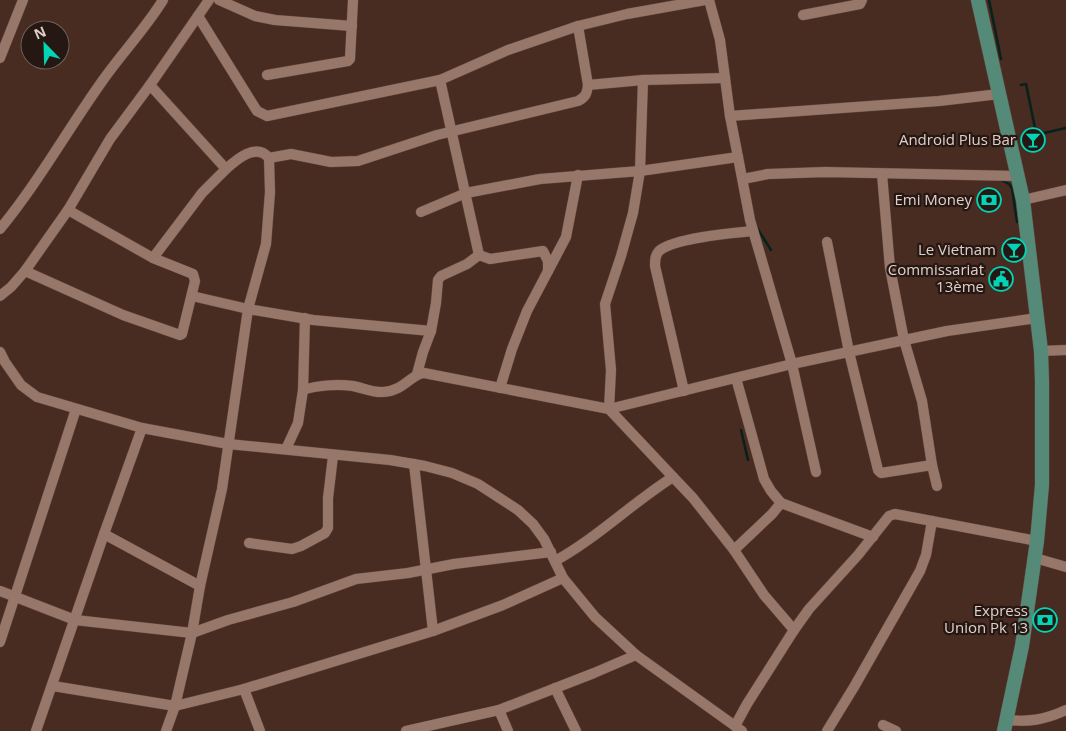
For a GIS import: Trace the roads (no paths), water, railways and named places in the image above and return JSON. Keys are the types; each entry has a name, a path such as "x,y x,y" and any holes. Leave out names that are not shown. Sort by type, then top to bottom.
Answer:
{"main road":[{"path":"978,0 1023,200 1041,351 1043,414 1042,485 1037,541 1022,646 1005,726"}],"street":[{"path":"0,58 23,0"},
{"path":"0,229 19,204 103,79 163,0"},
{"path":"0,296 25,272 68,210 110,139 209,0"},
{"path":"219,0 255,16 275,20 352,26"},
{"path":"267,75 348,61 350,59 353,0"},
{"path":"198,16 258,111 266,116 440,80 508,50 578,26 627,14 704,0"},
{"path":"709,0 720,40 730,116 753,230 792,364 816,472"},
{"path":"803,15 860,4 862,0"},
{"path":"269,158 291,154 331,162 346,162 378,155 452,131 578,101 585,98 588,92 588,85 578,26"},
{"path":"588,85 643,80 725,78"},
{"path":"440,80 479,255"},
{"path":"643,80 640,171 633,213 605,304 611,370 609,409 694,498 734,550 764,594 794,630"},
{"path":"150,85 226,169"},
{"path":"730,116 939,101 999,94"},
{"path":"153,258 202,193 226,169 239,158 253,152 263,152 269,158 270,192 266,244 248,309 222,489 200,586 192,633 175,706 166,731"},
{"path":"421,212 466,193 540,179 640,171 738,157"},
{"path":"743,179 768,174 825,172 1017,176"},
{"path":"882,174 890,268 904,340 922,401 937,486"},
{"path":"500,388 512,349 527,311 566,237 578,175"},
{"path":"1023,200 1066,190"},
{"path":"25,272 123,315 180,335 183,332 195,281 193,274 153,258 68,210"},
{"path":"684,391 655,266 655,256 661,250 686,240 753,230"},
{"path":"827,242 849,352 879,472 932,465"},
{"path":"479,255 490,259 543,251 548,261 548,271"},
{"path":"417,374 431,331 438,280 441,276 467,264 479,255"},
{"path":"192,296 248,309 305,318 431,331"},
{"path":"286,449 298,423 301,409 305,318"},
{"path":"303,390 319,386 350,386 384,392 399,389 417,374 424,373 609,409 792,364 946,330 1036,318"},
{"path":"1041,351 1066,350"},
{"path":"0,352 13,375 37,397 142,428 228,444 414,464 452,473 478,484 518,510 533,524 544,539 563,578 595,617 636,655 739,729 747,704 794,630 809,609 873,538 884,520 889,516 895,514 932,520 1037,541"},
{"path":"736,378 764,479 771,491 781,502 873,538"},
{"path":"0,642 76,409"},
{"path":"36,731 142,428"},
{"path":"249,543 292,548 301,546 326,533 328,528 328,498 333,456"},
{"path":"414,464 432,631"},
{"path":"0,591 76,620 192,633 228,620 293,602 356,579 454,564 553,557 578,548 649,492 672,477"},
{"path":"734,550 772,514 781,502"},
{"path":"827,731 920,571 926,555 932,520"},
{"path":"104,534 200,586"},
{"path":"1035,558 1066,567"},
{"path":"52,686 175,706 244,689 432,631 504,606 563,578"},
{"path":"406,731 499,710 636,655"},
{"path":"555,688 576,731"},
{"path":"244,689 260,731"},
{"path":"499,710 508,731"},
{"path":"1005,726 1042,719 1066,710"},
{"path":"882,725 896,731"}],"waterway":[{"path":"989,0 1001,59"},
{"path":"1021,85 1026,84 1035,128 1044,133 1066,128"},
{"path":"1001,180 1012,188 1017,222"},
{"path":"757,228 771,250"},
{"path":"741,430 748,460"}],"place":[{"name":"Android Plus Bar","path":"1033,140"},
{"name":"Emi Money","path":"989,200"},
{"name":"Le Vietnam","path":"1014,250"},
{"name":"Commissariat 13ème","path":"1001,279"},
{"name":"Express Union Pk 13","path":"1045,620"}]}
